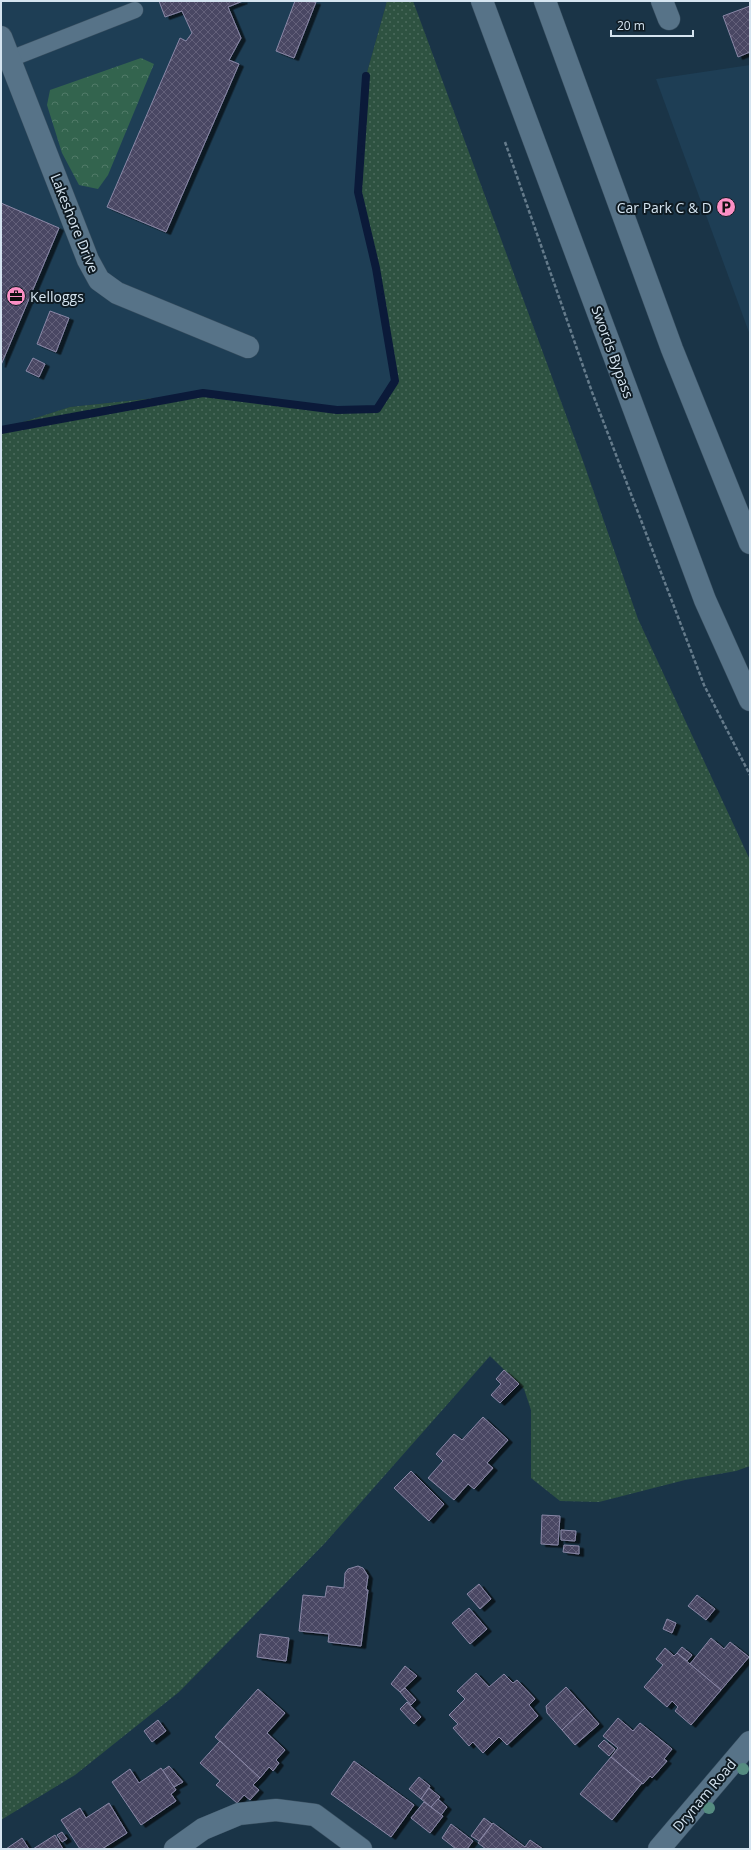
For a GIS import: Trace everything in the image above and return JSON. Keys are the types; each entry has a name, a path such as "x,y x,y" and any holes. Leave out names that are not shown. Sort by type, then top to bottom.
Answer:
{"main road":[{"name":"Swords Bypass","path":"482,1 705,600 750,700"},
{"path":"545,1 672,349 750,543"},
{"name":"Lakeshore Drive","path":"1,37 6,61 88,260 99,280 116,292 248,347"},
{"name":"Drynam Road","path":"659,1849 750,1742"},
{"path":"175,1849 203,1830 239,1814 276,1810 315,1814 361,1849"}],"lane":[{"path":"6,61 135,10"}],"path":[{"path":"504,138 592,392 704,686 750,776"}],"shaded area":[{"path":"1,1 387,1 366,76 358,192 376,268 395,381 377,409 349,412 203,393 70,407 1,429"},
{"name":"Car Park C & D","path":"750,65 750,335 656,79"}],"green space":[{"path":"387,1 413,1 583,461 638,619 750,860 750,1466 736,1471 685,1480 599,1502 560,1501 531,1478 531,1410 524,1389 490,1356 325,1543 179,1692 75,1775 1,1820 1,429 70,407 203,393 349,412 377,409 395,381 376,268 358,192 366,76"},
{"path":"141,58 154,64 108,175 98,189 79,185 62,153 47,105 50,90"}],"building":[{"path":"159,1 243,1 228,7 241,38 229,60 239,64 166,232 107,207 180,38 186,41 192,33 182,11 165,17"},
{"path":"295,1 316,2 294,58 276,51"},
{"path":"750,6 750,52 738,57 723,16"},
{"name":"Kelloggs","path":"1,203 59,228 1,365"},
{"path":"50,311 69,318 56,352 37,344"},
{"path":"33,358 45,364 39,377 26,371"},
{"path":"504,1370 519,1384 500,1403 491,1395 501,1384 496,1379"},
{"path":"483,1417 508,1440 487,1463 493,1468 474,1489 468,1484 454,1500 428,1478 443,1461 436,1454 454,1434 462,1440"},
{"path":"411,1471 444,1504 429,1521 394,1488"},
{"path":"542,1515 560,1516 558,1545 541,1544"},
{"path":"561,1530 576,1531 575,1541 561,1540"},
{"path":"564,1545 579,1546 579,1554 563,1552"},
{"path":"358,1566 363,1568 368,1576 366,1590 368,1590 361,1646 328,1642 329,1634 299,1631 303,1595 325,1597 327,1586 344,1588 345,1573 348,1569"},
{"path":"479,1584 491,1599 480,1609 467,1594"},
{"path":"697,1595 715,1609 706,1620 688,1606"},
{"path":"469,1608 487,1629 470,1644 452,1623"},
{"path":"667,1619 676,1623 672,1633 663,1629"},
{"path":"260,1634 289,1638 286,1661 257,1657"},
{"path":"711,1638 724,1649 730,1642 749,1657 721,1690 690,1664"},
{"path":"682,1647 692,1655 687,1661 677,1653"},
{"path":"665,1648 674,1656 677,1653 721,1690 691,1725 675,1711 678,1707 672,1701 667,1707 644,1687 663,1665 656,1659"},
{"path":"405,1666 417,1676 400,1692 391,1684"},
{"path":"476,1673 489,1687 504,1674 513,1683 517,1680 535,1699 529,1705 538,1716 507,1745 499,1737 483,1753 473,1742 469,1746 453,1728 458,1724 449,1715 465,1699 457,1691"},
{"path":"566,1687 585,1708 562,1730 547,1713 546,1706"},
{"path":"405,1688 416,1700 411,1705 400,1692"},
{"path":"258,1689 285,1713 267,1733 285,1750 276,1760 279,1763 273,1771 269,1767 260,1778 215,1737"},
{"path":"407,1702 421,1717 414,1724 400,1709"},
{"path":"585,1708 599,1724 575,1745 562,1730"},
{"path":"618,1718 633,1731 640,1723 672,1749 664,1759 667,1761 652,1778 650,1776 643,1784 611,1757 618,1748 603,1736"},
{"path":"158,1720 166,1731 152,1742 144,1731"},
{"path":"604,1740 615,1749 609,1756 598,1746"},
{"path":"220,1741 260,1778 253,1785 259,1790 250,1800 244,1795 237,1803 216,1785 220,1781 200,1763"},
{"path":"611,1757 642,1783 612,1820 580,1794"},
{"path":"354,1761 414,1805 391,1837 331,1794"},
{"path":"169,1766 183,1782 174,1787 162,1771"},
{"path":"161,1768 176,1790 171,1794 176,1801 141,1825 112,1782 130,1769 139,1783"},
{"path":"419,1777 430,1786 421,1799 409,1789"},
{"path":"429,1788 440,1797 431,1807 421,1799"},
{"path":"438,1799 447,1807 441,1815 431,1807"},
{"path":"424,1802 443,1816 430,1833 411,1818"},
{"path":"109,1803 127,1833 102,1849 80,1849 61,1820 80,1808 86,1818"},
{"path":"484,1818 492,1824 479,1841 471,1836"},
{"path":"493,1823 525,1847 530,1840 543,1849 486,1849 478,1843"},
{"path":"451,1824 473,1841 467,1849 456,1849 442,1838"},
{"path":"62,1832 67,1839 62,1842 57,1835"},
{"path":"55,1835 63,1849 33,1849"},
{"path":"22,1838 29,1849 6,1849"}],"waterway":[{"path":"1,430 203,393 337,410 377,409 395,381 376,268 358,192 366,76"}],"place":[{"name":"Car Park C & D","path":"726,207"},
{"name":"Kelloggs","path":"16,296"}]}
